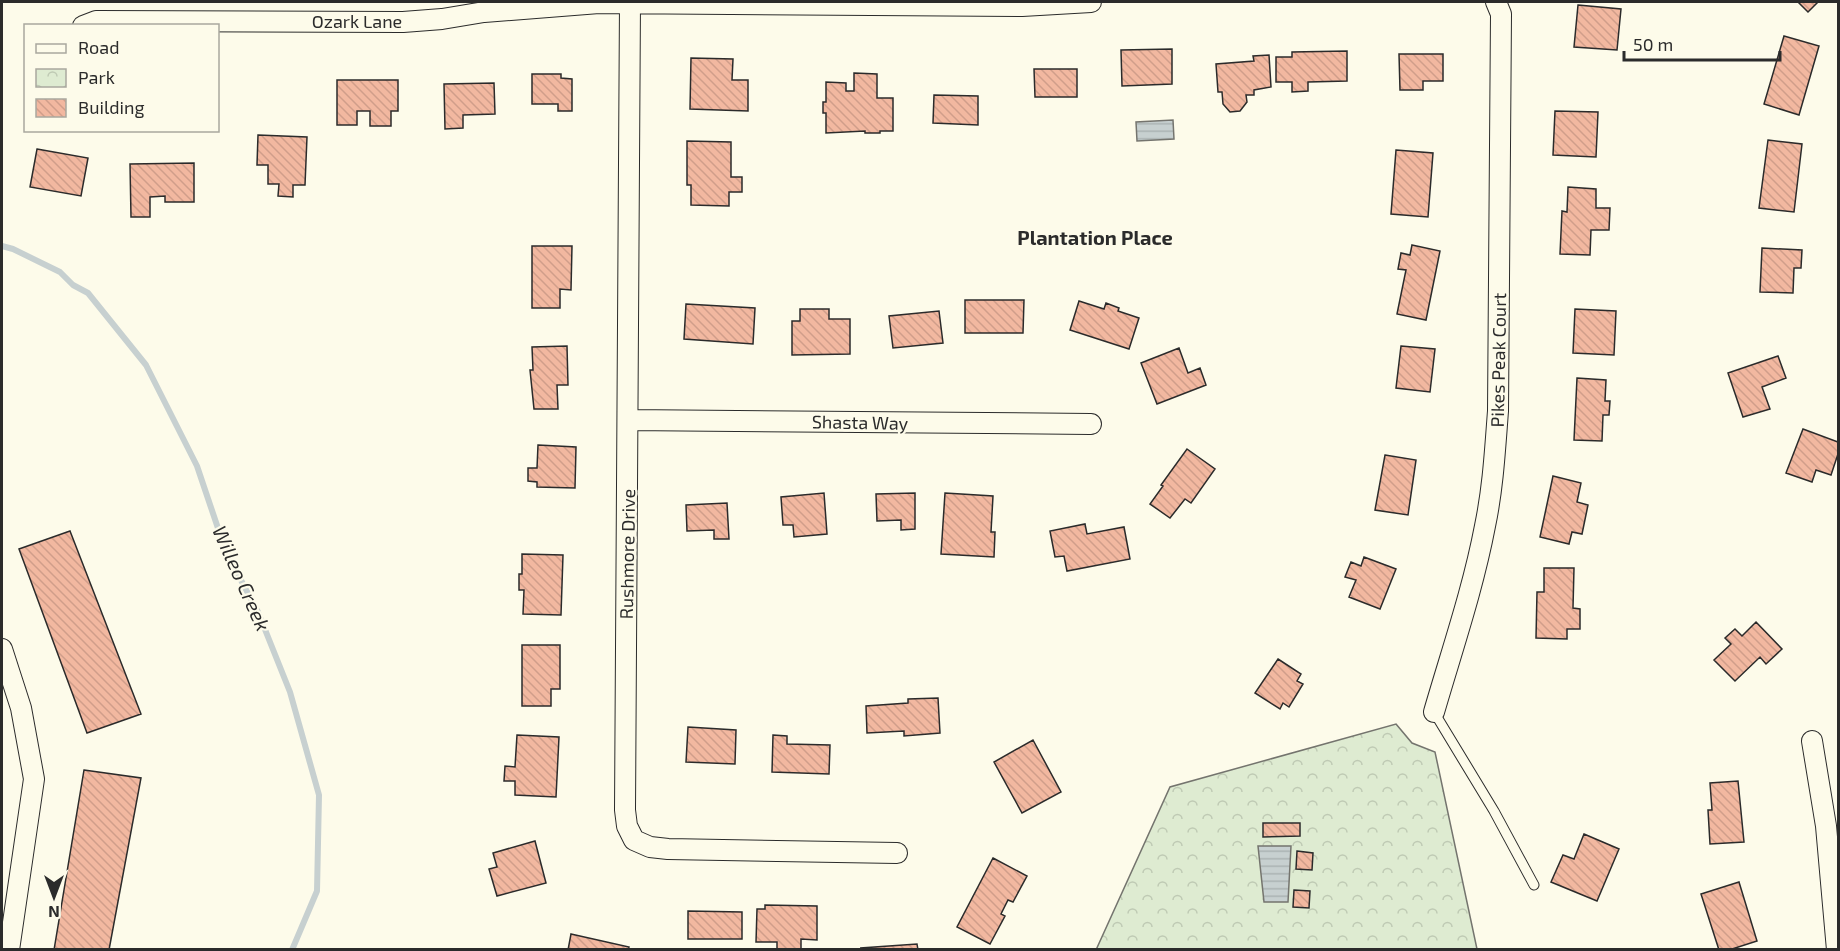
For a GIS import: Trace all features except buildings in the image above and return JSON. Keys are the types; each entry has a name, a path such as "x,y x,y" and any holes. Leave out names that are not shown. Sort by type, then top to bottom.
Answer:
{"street":[{"path":"630,3 1022,6 1091,2"},
{"name":"Pikes Peak Court","path":"1434,712 1474,574 1494,469 1498,411 1501,14 1496,2"},
{"name":"Ozark Lane","path":"88,24 96,21 403,22 442,19 484,12 630,3"},
{"name":"Rushmore Drive","path":"630,3 625,810 627,826 634,840 650,847 668,849 897,853"},
{"name":"Shasta Way","path":"628,420 1091,424"},
{"path":"2,649 21,708 34,779 9,950"},
{"path":"1812,741 1826,825 1837,950"}],"lane":[{"path":"1434,712 1494,811 1534,885"}],"green space":[{"path":"1396,724 1412,743 1435,752 1477,949 1096,950 1170,787"}],"shaded area":[{"path":"1173,120 1174,139 1137,141 1136,122"},
{"path":"1258,846 1291,846 1288,902 1264,902"}],"waterway":[{"name":"Willeo Creek","path":"2,246 60,272 73,285 88,293 146,365 197,466 226,552 258,612 290,692 319,795 317,891 292,950"}],"district":[{"name":"Plantation Place","path":"1095,237"}]}
